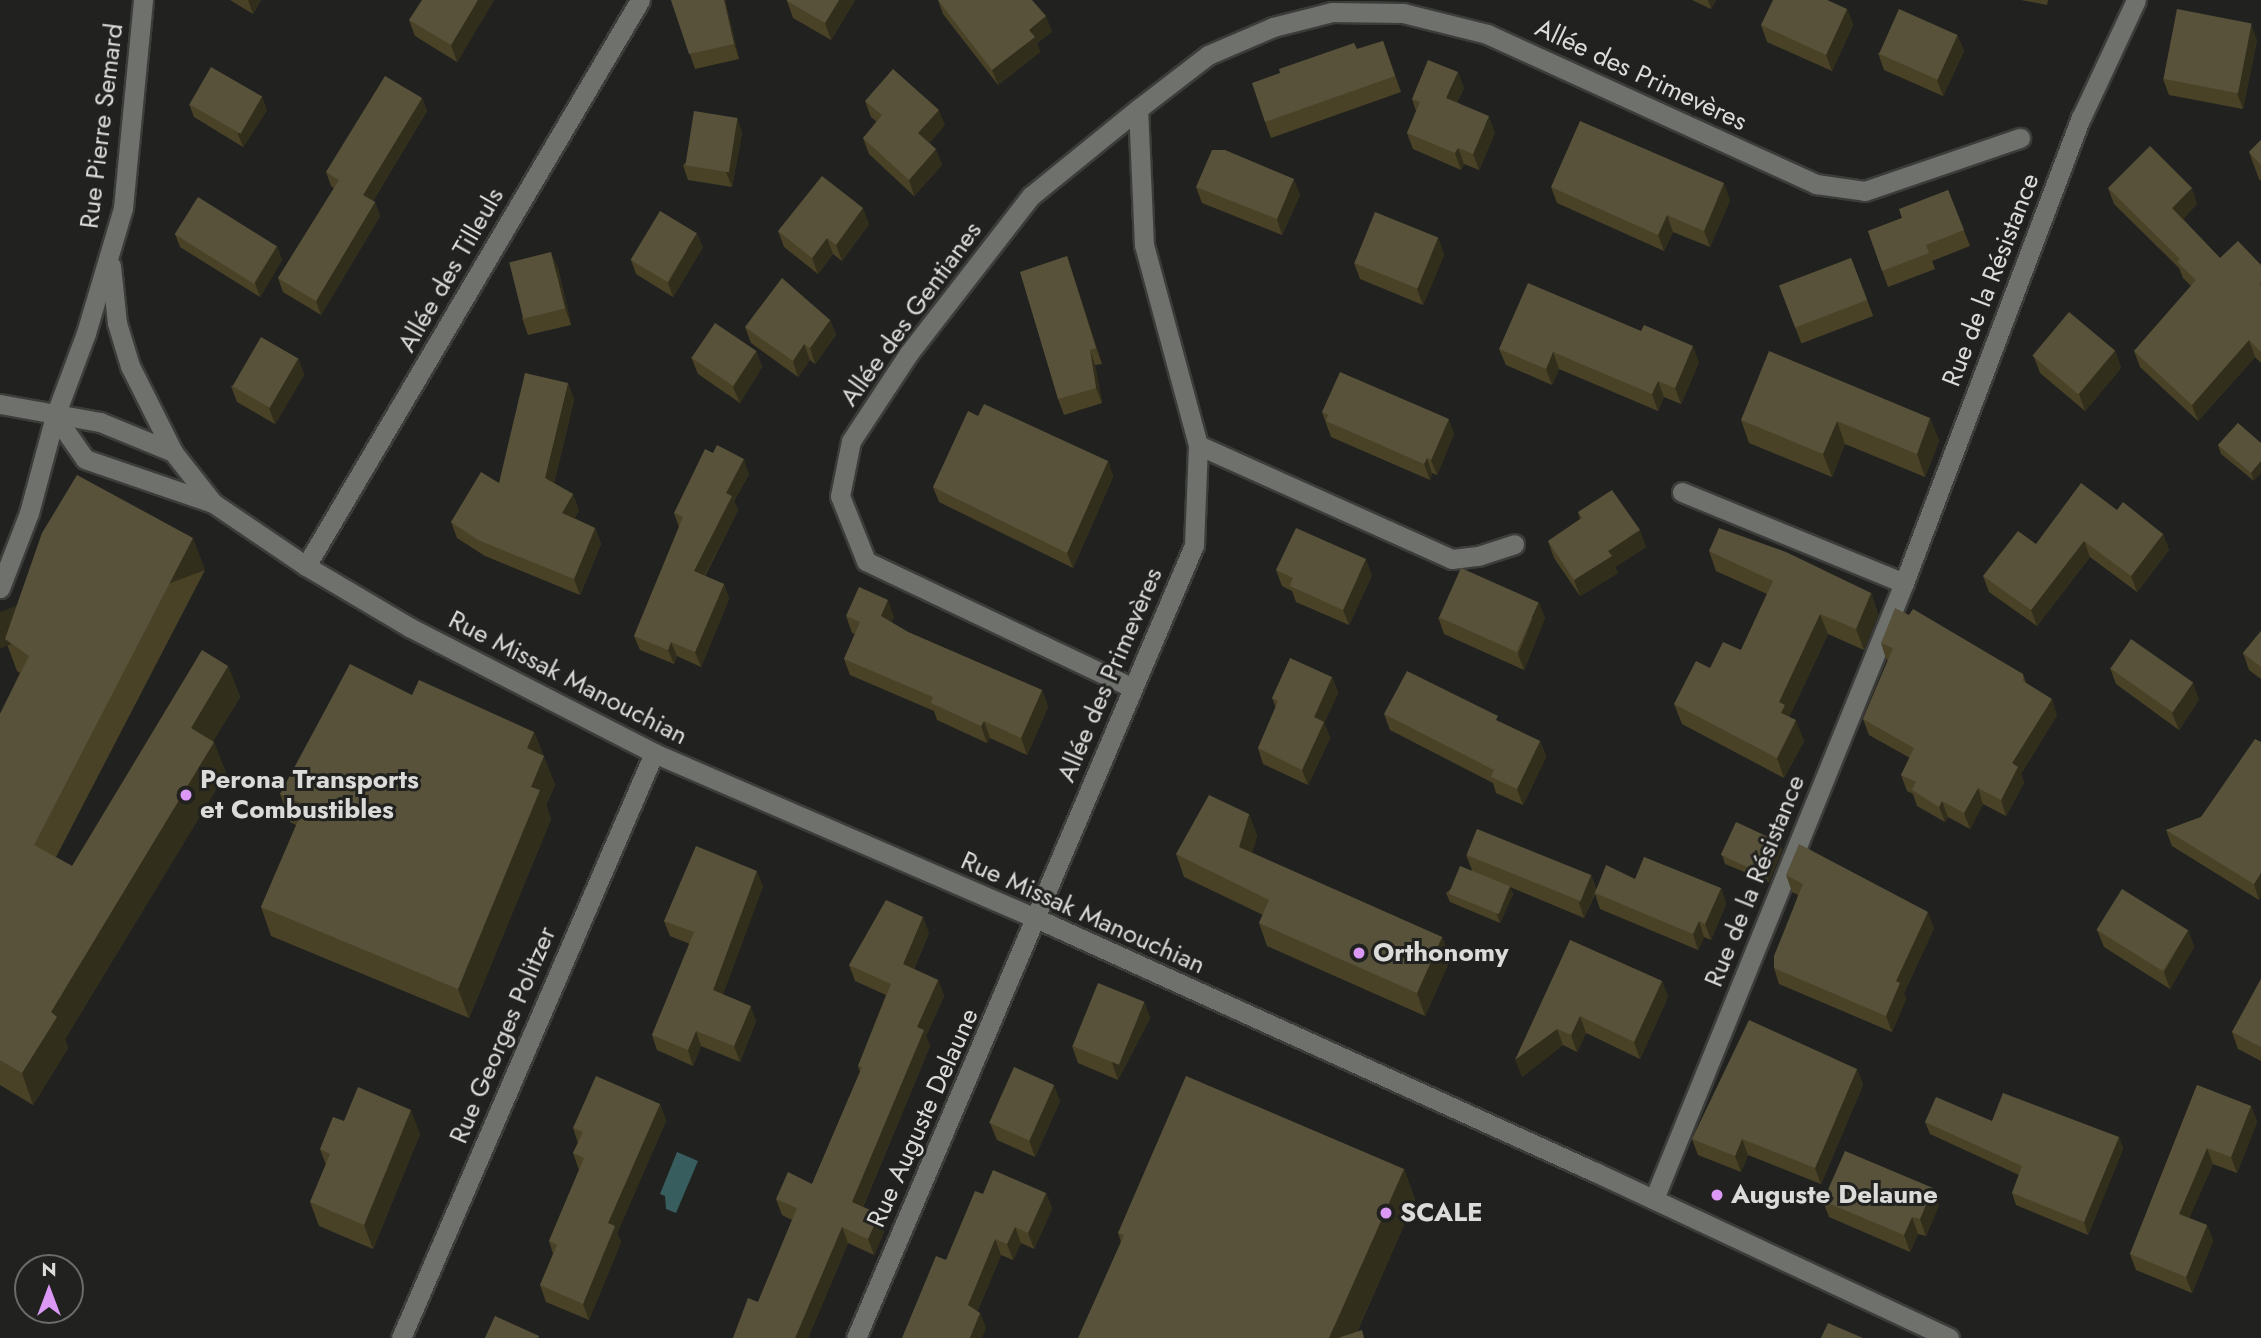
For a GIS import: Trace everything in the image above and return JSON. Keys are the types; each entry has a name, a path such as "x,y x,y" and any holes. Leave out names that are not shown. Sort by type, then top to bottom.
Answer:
{"street":[{"name":"Rue Pierre Semard","path":"0,588 29,513 55,416 110,258 124,208 143,0"},
{"name":"Allée des Tilleuls","path":"306,566 640,0"},
{"name":"Rue de la Résistance","path":"1654,1199 1904,583 2081,118 2136,0"},
{"name":"Allée des Primevères","path":"1038,919 1131,687 1194,545 1198,445 1144,246 1138,109 1208,55 1273,27 1332,12 1404,13 1488,34 1816,184 1866,191 2020,138"},
{"name":"Allée des Gentianes","path":"1131,687 866,561 840,496 851,441 909,353 1031,196 1138,109"},
{"name":"Rue Pierre Semard","path":"110,258 117,323 130,366 173,452"},
{"path":"0,404 55,416"},
{"name":"Rue Missak Manouchian","path":"55,416 100,422 173,452 213,503"},
{"name":"Rue Missak Manouchian","path":"55,416 85,459 213,503 306,566 409,627 654,754 1038,919 1654,1199 1949,1338"},
{"path":"1198,445 1452,559 1478,556 1514,544"},
{"path":"1682,492 1904,583"},
{"name":"Rue Georges Politzer","path":"401,1338 654,754"},
{"name":"Rue Auguste Delaune","path":"856,1338 1038,919"}],"water":[{"path":"677,1152 698,1161 676,1213 666,1209 665,1196 660,1194"}],"building":[{"path":"422,0 478,0 451,45 409,20"},
{"path":"671,0 724,0 734,44 689,54"},
{"path":"787,0 839,0 825,23"},
{"path":"938,0 1032,0 1046,16 1029,30 1035,37 992,70"},
{"path":"1773,0 1827,0 1847,9 1826,55 1761,25"},
{"path":"1899,9 1957,35 1938,80 1879,54"},
{"path":"2177,9 2252,24 2238,93 2163,79"},
{"path":"1383,41 1395,76 1265,122 1252,83 1280,73 1279,69 1354,43 1357,49"},
{"path":"1428,60 1458,72 1446,98 1489,116 1473,154 1458,148 1455,153 1407,133 1420,102 1412,99"},
{"path":"211,67 262,96 241,134 190,104"},
{"path":"893,69 939,110 918,133 936,149 909,180 863,138 882,115 865,101"},
{"path":"385,76 422,98 363,195 375,202 316,301 278,278 339,180 326,172"},
{"path":"694,111 737,118 729,172 685,165"},
{"path":"1580,121 1724,183 1704,231 1667,215 1658,235 1551,187"},
{"path":"2261,140 2261,165 2249,152"},
{"path":"2150,146 2192,188 2172,208 2220,258 2238,241 2261,265 2261,352 2249,340 2192,405 2134,351 2196,280 2177,262 2180,259 2108,188"},
{"path":"1212,150 1225,150 1294,179 1277,219 1196,187"},
{"path":"822,176 863,208 836,245 827,238 812,258 778,231"},
{"path":"1948,190 1964,230 1926,245 1929,253 1882,271 1868,231 1902,218 1899,209"},
{"path":"198,197 277,246 254,284 175,234"},
{"path":"660,211 697,233 668,282 631,260"},
{"path":"1375,212 1438,237 1417,288 1354,263"},
{"path":"551,252 565,308 523,319 509,262"},
{"path":"1067,256 1096,348 1090,350 1096,388 1058,399 1020,272"},
{"path":"1851,258 1867,300 1795,328 1779,286"},
{"path":"782,278 830,320 810,348 804,344 793,361 745,327"},
{"path":"1528,283 1641,331 1644,325 1693,346 1675,388 1658,381 1652,394 1553,352 1546,369 1499,349"},
{"path":"2069,312 2115,351 2078,394 2032,356"},
{"path":"715,323 756,351 733,386 692,358"},
{"path":"261,337 298,358 270,408 232,386"},
{"path":"1769,351 1930,418 1917,454 1837,421 1823,454 1741,420"},
{"path":"1340,372 1449,419 1431,460 1427,458 1424,464 1326,421 1328,415 1322,412"},
{"path":"525,373 568,383 545,478 573,494 562,513 595,528 574,579 478,540 451,522 481,472 499,483"},
{"path":"984,404 1108,461 1067,553 933,487 968,411 978,416"},
{"path":"2238,423 2261,443 2261,461 2251,473 2218,445"},
{"path":"717,445 744,459 726,493 732,496 694,571 724,584 695,652 671,642 668,650 634,636 683,517 674,513 705,449 713,453"},
{"path":"77,475 193,538 34,845 72,866 202,650 228,666 191,728 214,742 51,1012 57,1017 22,1073 0,1060 0,714 29,656 5,639 42,533"},
{"path":"2081,483 2117,510 2123,502 2163,534 2131,576 2084,541 2031,610 1983,576 2018,531 2036,544"},
{"path":"1612,490 1640,530 1608,551 1612,556 1574,580 1548,541 1582,518 1578,512"},
{"path":"1296,528 1366,559 1343,610 1290,586 1293,578 1276,570"},
{"path":"1719,528 1786,552 1871,593 1856,629 1820,614 1779,702 1785,705 1781,713 1796,720 1777,758 1674,704 1696,661 1710,668 1723,642 1741,650 1773,581 1709,551"},
{"path":"1461,568 1539,603 1517,652 1439,617"},
{"path":"859,587 888,600 881,616 908,632 1042,690 1021,738 984,721 981,726 931,703 933,697 844,659 860,622 846,616"},
{"path":"1895,608 1909,615 1913,609 2023,674 2023,681 2052,699 2012,763 2018,767 2001,800 1978,788 1964,813 1942,801 1939,807 1912,790 1916,782 1901,775 1914,748 1863,719 1893,648 1881,643"},
{"path":"2261,631 2261,667 2243,653"},
{"path":"2131,639 2193,683 2173,712 2110,668"},
{"path":"1290,658 1332,677 1314,717 1324,722 1302,770 1258,748 1278,701 1272,698"},
{"path":"350,664 412,695 419,680 534,732 527,748 544,756 531,787 540,790 458,989 261,907 305,805 280,794"},
{"path":"1407,671 1498,716 1496,720 1540,741 1517,789 1491,777 1494,770 1384,714"},
{"path":"2255,739 2261,742 2261,873 2254,884 2166,830 2201,817"},
{"path":"1209,795 1249,814 1239,847 1442,937 1417,993 1259,923 1269,900 1176,854"},
{"path":"1736,822 1779,842 1763,874 1721,855"},
{"path":"1477,829 1591,875 1581,901 1467,855"},
{"path":"1799,844 1928,912 1896,981 1900,983 1886,1016 1774,968 1774,956 1803,884 1786,875"},
{"path":"696,846 757,871 713,990 751,1006 734,1046 696,1031 688,1050 652,1035 694,932 664,921"},
{"path":"1644,857 1721,888 1705,924 1699,921 1693,934 1595,893 1606,865 1635,879"},
{"path":"1460,866 1510,886 1499,914 1449,894"},
{"path":"2122,889 2188,930 2163,971 2097,930"},
{"path":"886,900 923,917 903,964 938,980 917,1027 924,1030 852,1202 879,1214 868,1239 842,1227 795,1338 733,1338 748,1298 758,1302 797,1208 776,1199 788,1172 812,1184 862,1067 858,1066 891,984 849,965"},
{"path":"1570,940 1662,981 1634,1042 1580,1016 1571,1035 1557,1029 1515,1060"},
{"path":"2261,979 2261,1047 2232,1032"},
{"path":"1098,983 1144,1002 1119,1065 1073,1046"},
{"path":"1749,1020 1857,1069 1815,1168 1742,1139 1735,1156 1692,1139"},
{"path":"1014,1067 1054,1085 1029,1141 989,1123"},
{"path":"596,1076 660,1104 608,1223 615,1226 583,1304 540,1285 557,1245 549,1241 584,1158 573,1153 583,1132 573,1128"},
{"path":"1186,1076 1404,1169 1329,1338 1078,1338 1124,1235 1118,1233"},
{"path":"2197,1085 2251,1106 2231,1157 2207,1148 2179,1214 2207,1225 2186,1277 2130,1254"},
{"path":"358,1087 411,1110 364,1225 310,1202 330,1154 320,1149 333,1117 344,1121"},
{"path":"2003,1093 2119,1137 2084,1222 2012,1193 2022,1166 1925,1122 1936,1097 1992,1121"},
{"path":"1845,1151 1933,1188 1920,1219 1912,1217 1904,1235 1823,1201"},
{"path":"993,1170 1046,1193 1028,1233 1015,1227 1007,1244 995,1239 968,1305 980,1313 970,1338 902,1338 936,1256 946,1260 975,1191 983,1194"},
{"path":"495,1316 539,1336 485,1338"},
{"path":"1828,1323 1863,1338 1821,1338"},
{"path":"1362,1330 1364,1338 1338,1338"}],"place":[{"name":"Perona Transports et Combustibles","path":"186,795"},
{"name":"Orthonomy","path":"1359,953"},
{"name":"Auguste Delaune","path":"1717,1195"},
{"name":"SCALE","path":"1386,1213"}]}
